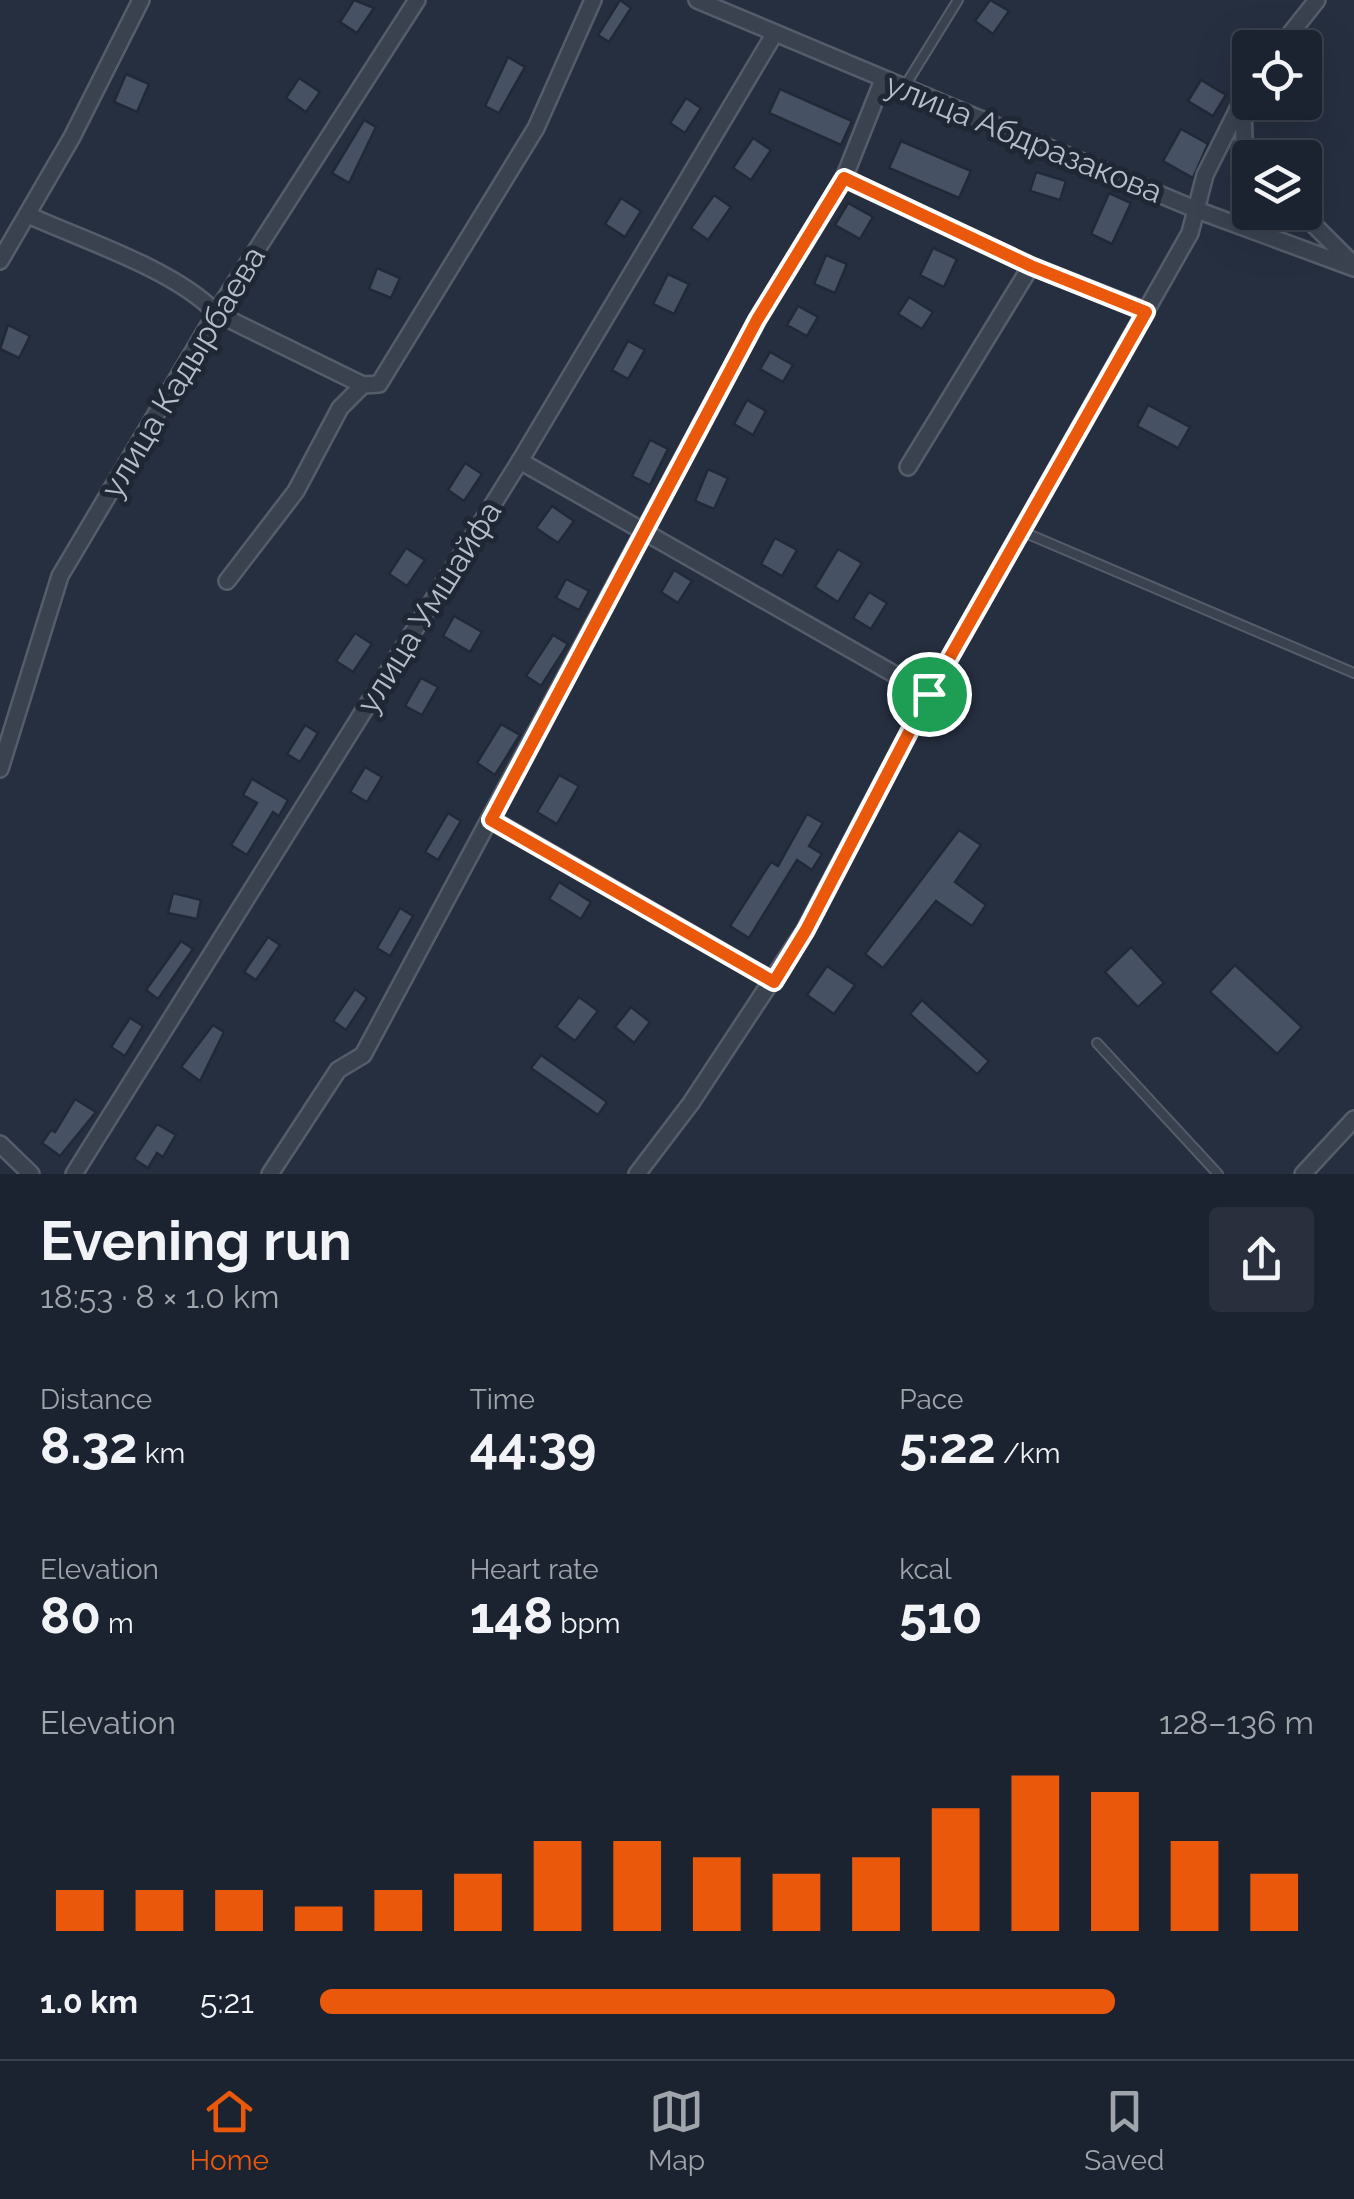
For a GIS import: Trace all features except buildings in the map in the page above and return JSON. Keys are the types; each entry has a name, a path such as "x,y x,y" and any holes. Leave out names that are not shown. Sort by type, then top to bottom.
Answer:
{"street":[{"path":"0,262 141,0"},
{"name":"улица Кадырбаева","path":"0,769 60,576 216,313 417,0"},
{"path":"28,215 170,282 203,300 216,313 362,385 379,384 536,128 593,0"},
{"name":"улица Абдразакова","path":"697,0 1197,210 1354,266"},
{"path":"1294,30 1317,0"},
{"name":"улица Умшайфа","path":"74,1174 520,461 774,33"},
{"path":"270,1174 338,1070 363,1055 647,532 757,320 844,178 883,80"},
{"path":"637,1174 774,982 806,930 929,694 1190,233 1205,176 1233,120"},
{"path":"844,178 1031,266 1146,312"},
{"path":"1318,230 1354,266"},
{"path":"908,468 1031,266"},
{"path":"227,580 296,491 340,408 362,385"},
{"path":"520,461 929,694"},
{"path":"491,820 774,982"},
{"path":"1303,1174 1354,1118"},
{"path":"0,1144 31,1174"}],"lane":[{"path":"903,89 958,0"},
{"path":"1021,531 1354,673"},
{"path":"1097,1043 1218,1174"}],"route":[{"path":"844,178 1031,266 1146,312 929,694 806,930 774,982 491,820 757,320 844,178"}]}
